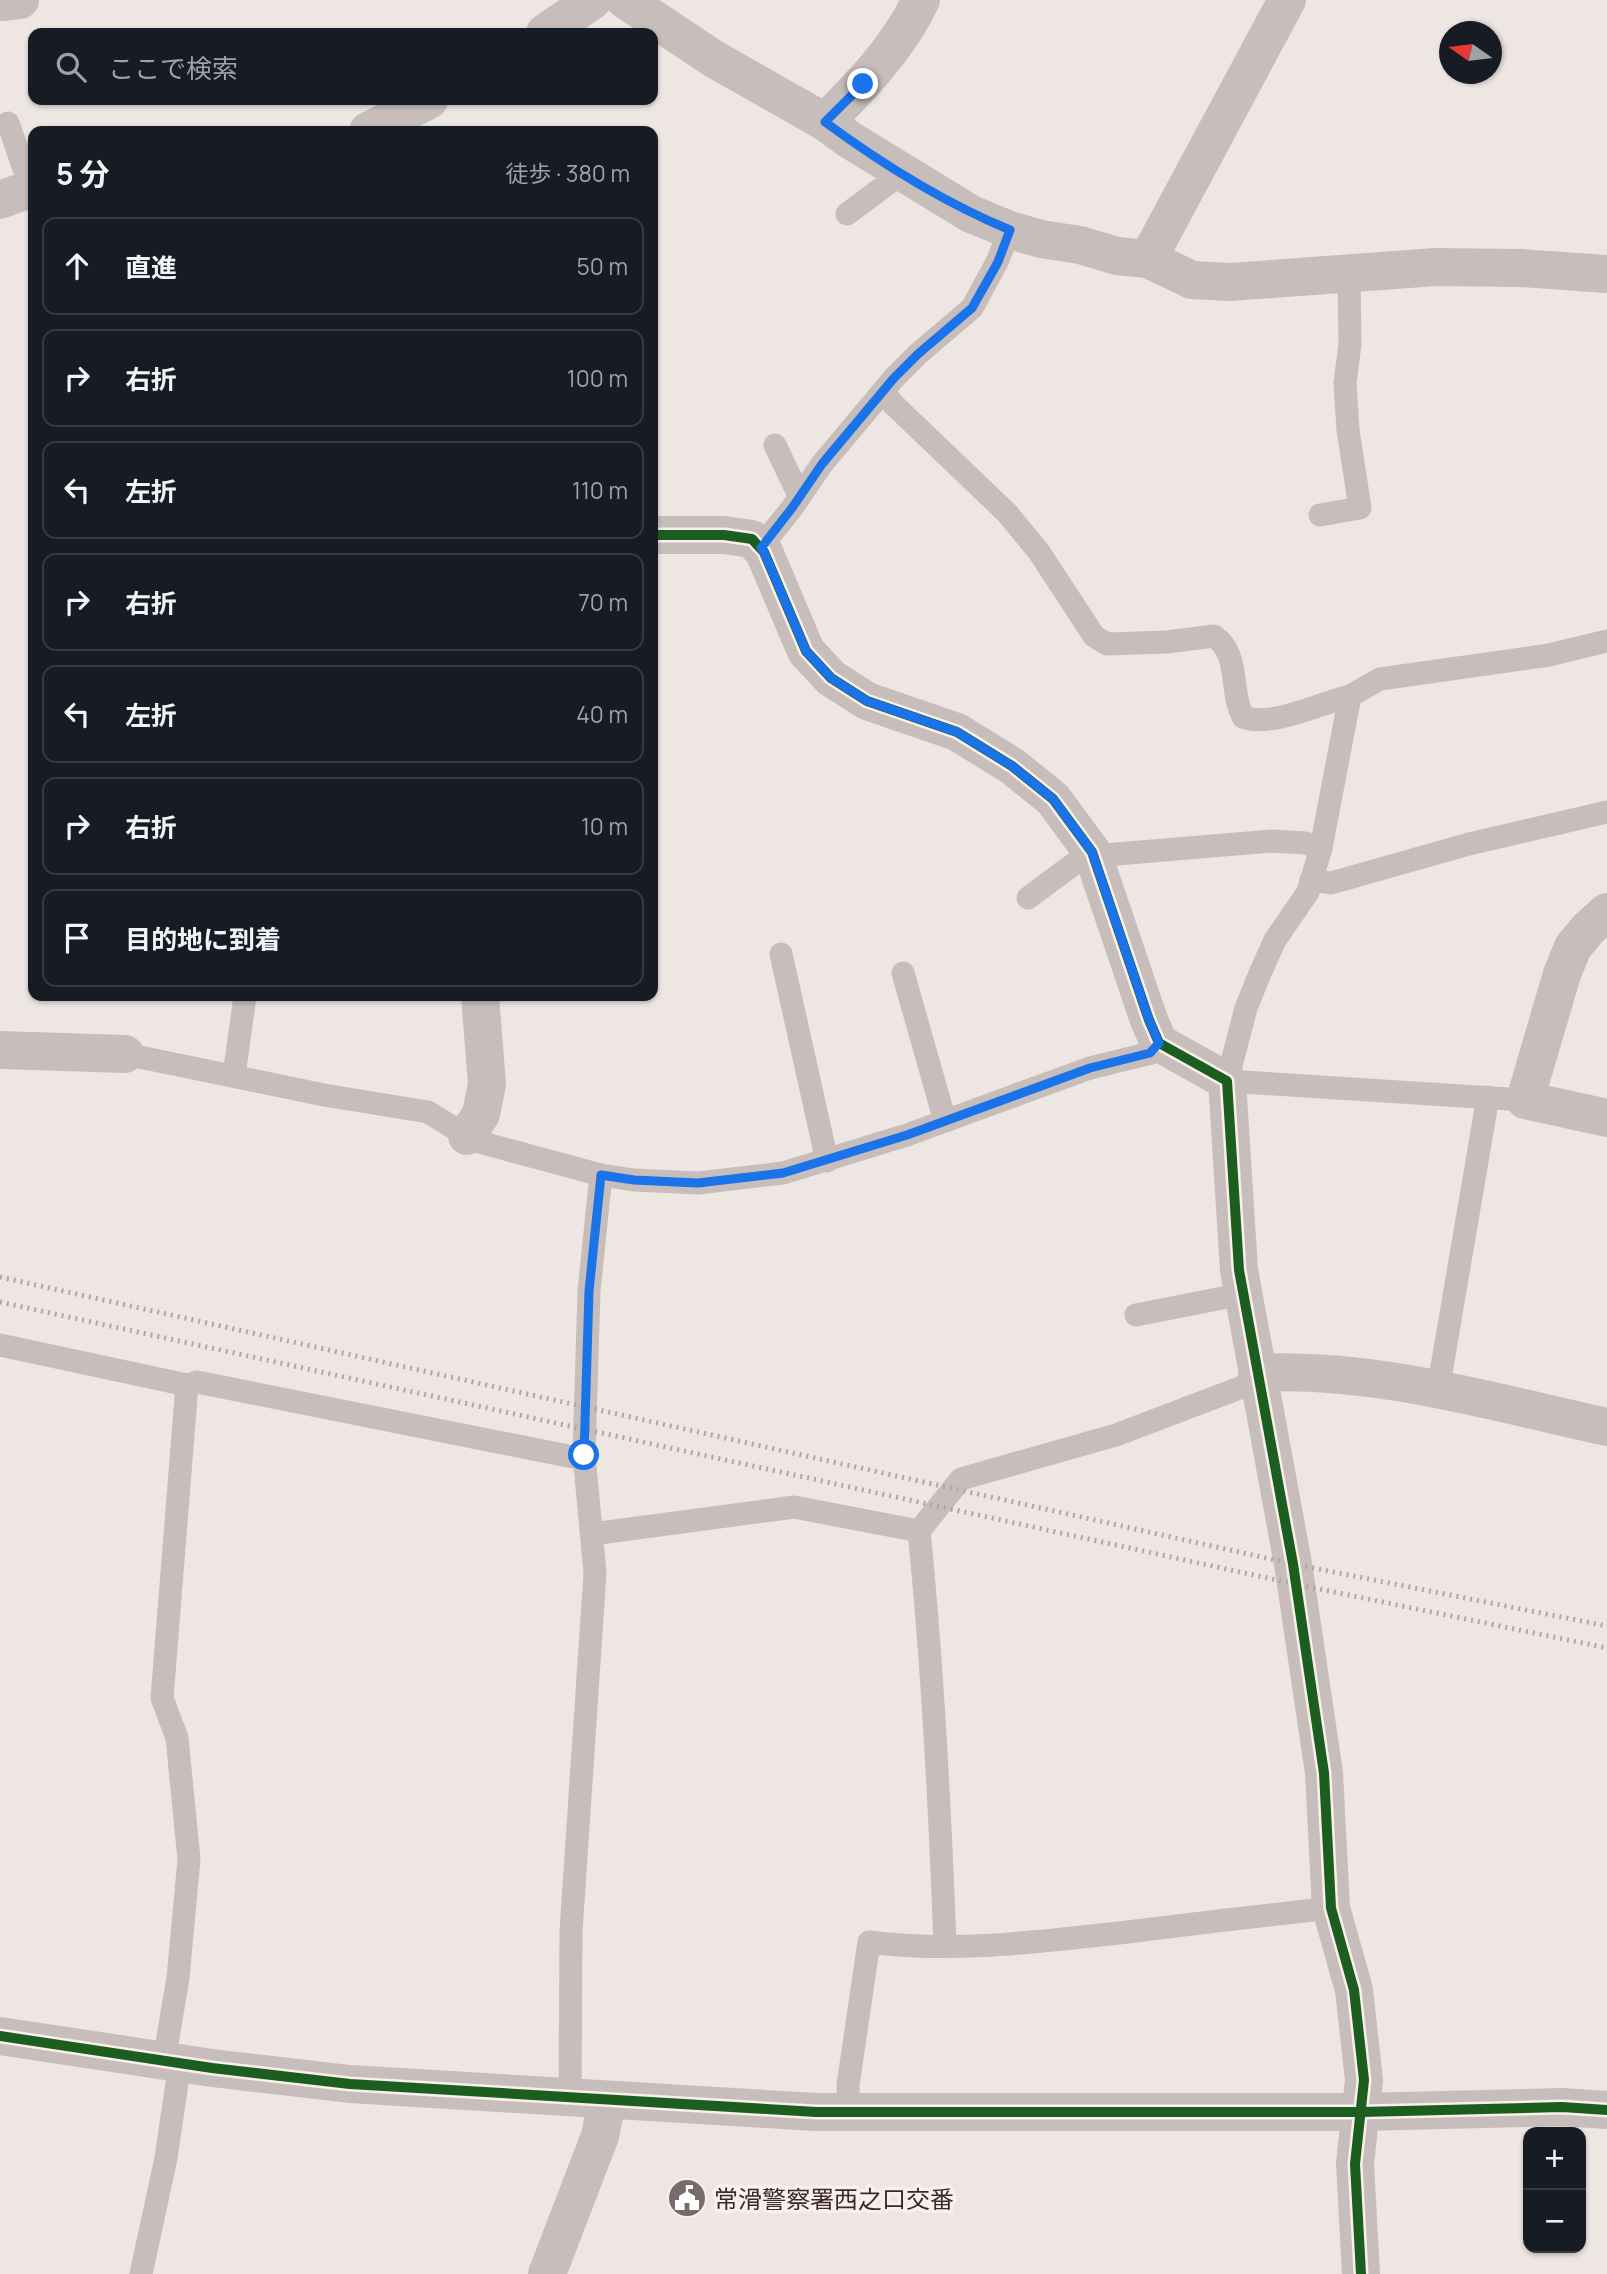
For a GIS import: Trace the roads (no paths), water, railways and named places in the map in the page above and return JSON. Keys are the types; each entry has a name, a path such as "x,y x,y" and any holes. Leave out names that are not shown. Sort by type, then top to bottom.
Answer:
{"street":[{"path":"0,1 20,0"},
{"path":"552,28 593,0"},
{"path":"625,0 714,59 825,122 971,214 1041,239 1080,245 1117,256 1148,259 1192,280 1230,282 1436,267 1509,267 1607,275"},
{"path":"825,122 863,84 891,50 921,0"},
{"path":"1148,259 1287,0"},
{"path":"376,126 412,105"},
{"path":"658,535 724,535 752,539 764,552 806,651 831,678 867,701 957,732 1012,766 1053,799 1093,856 1159,1043 1227,1081 1239,1270 1293,1564 1324,1773 1331,1908 1354,1990 1364,2080 1355,2164 1361,2274"},
{"path":"1607,912 1573,947 1562,974 1525,1100 1607,1118"},
{"path":"467,1136 481,1114 487,1084 480,1001"},
{"path":"0,1050 125,1054"},
{"path":"1257,1377 1289,1372 1332,1374 1438,1390 1607,1427"},
{"path":"0,2036 172,2062 350,2084 816,2112 1361,2112 1562,2107 1607,2110"},
{"path":"547,2274 600,2136 607,2100"}],"lane":[{"path":"8,123 21,192"},
{"path":"847,214 894,180 899,171"},
{"path":"761,548 822,464 884,391 918,354 972,308 998,262 1010,230"},
{"path":"1321,515 1360,508 1348,430 1346,383 1350,344 1349,272"},
{"path":"884,391 892,403 1007,513 1045,561 1094,636 1107,643 1167,642 1214,636 1226,644 1237,707 1243,717 1250,720 1285,716 1350,696 1380,679 1549,655 1607,640"},
{"path":"775,444 796,489 802,494"},
{"path":"1350,696 1321,848 1308,892 1275,940 1261,971 1246,1008 1227,1081 1525,1100"},
{"path":"1311,880 1331,883 1469,844 1607,812"},
{"path":"1028,898 1075,863 1093,856 1272,841 1305,843 1321,848"},
{"path":"781,954 827,1161"},
{"path":"903,973 945,1121"},
{"path":"234,1076 244,1001"},
{"path":"125,1054 324,1095 428,1112 475,1141 601,1175 634,1180 698,1183 783,1173 827,1161 1090,1068 1150,1053 1159,1043"},
{"path":"1438,1390 1488,1097"},
{"path":"570,2098 571,1931 595,1573 584,1455 589,1291 601,1175"},
{"path":"1136,1315 1243,1294"},
{"path":"0,1345 187,1385 197,1382 573,1457 584,1455"},
{"path":"944,1947 940,1831 925,1585 919,1531 961,1479 1116,1435 1257,1377"},
{"path":"141,2274 166,2158 189,1859 177,1738 162,1698 187,1385"},
{"path":"592,1534 794,1507 919,1531"},
{"path":"849,2112 848,2085 869,1942 909,1947 982,1947 1331,1908"}],"railway":[{"path":"0,1277 1293,1564 1607,1626"},
{"path":"0,1302 1295,1584 1607,1648"}],"place":[{"name":"常滑警察署西之口交番","path":"687,2198"}]}
